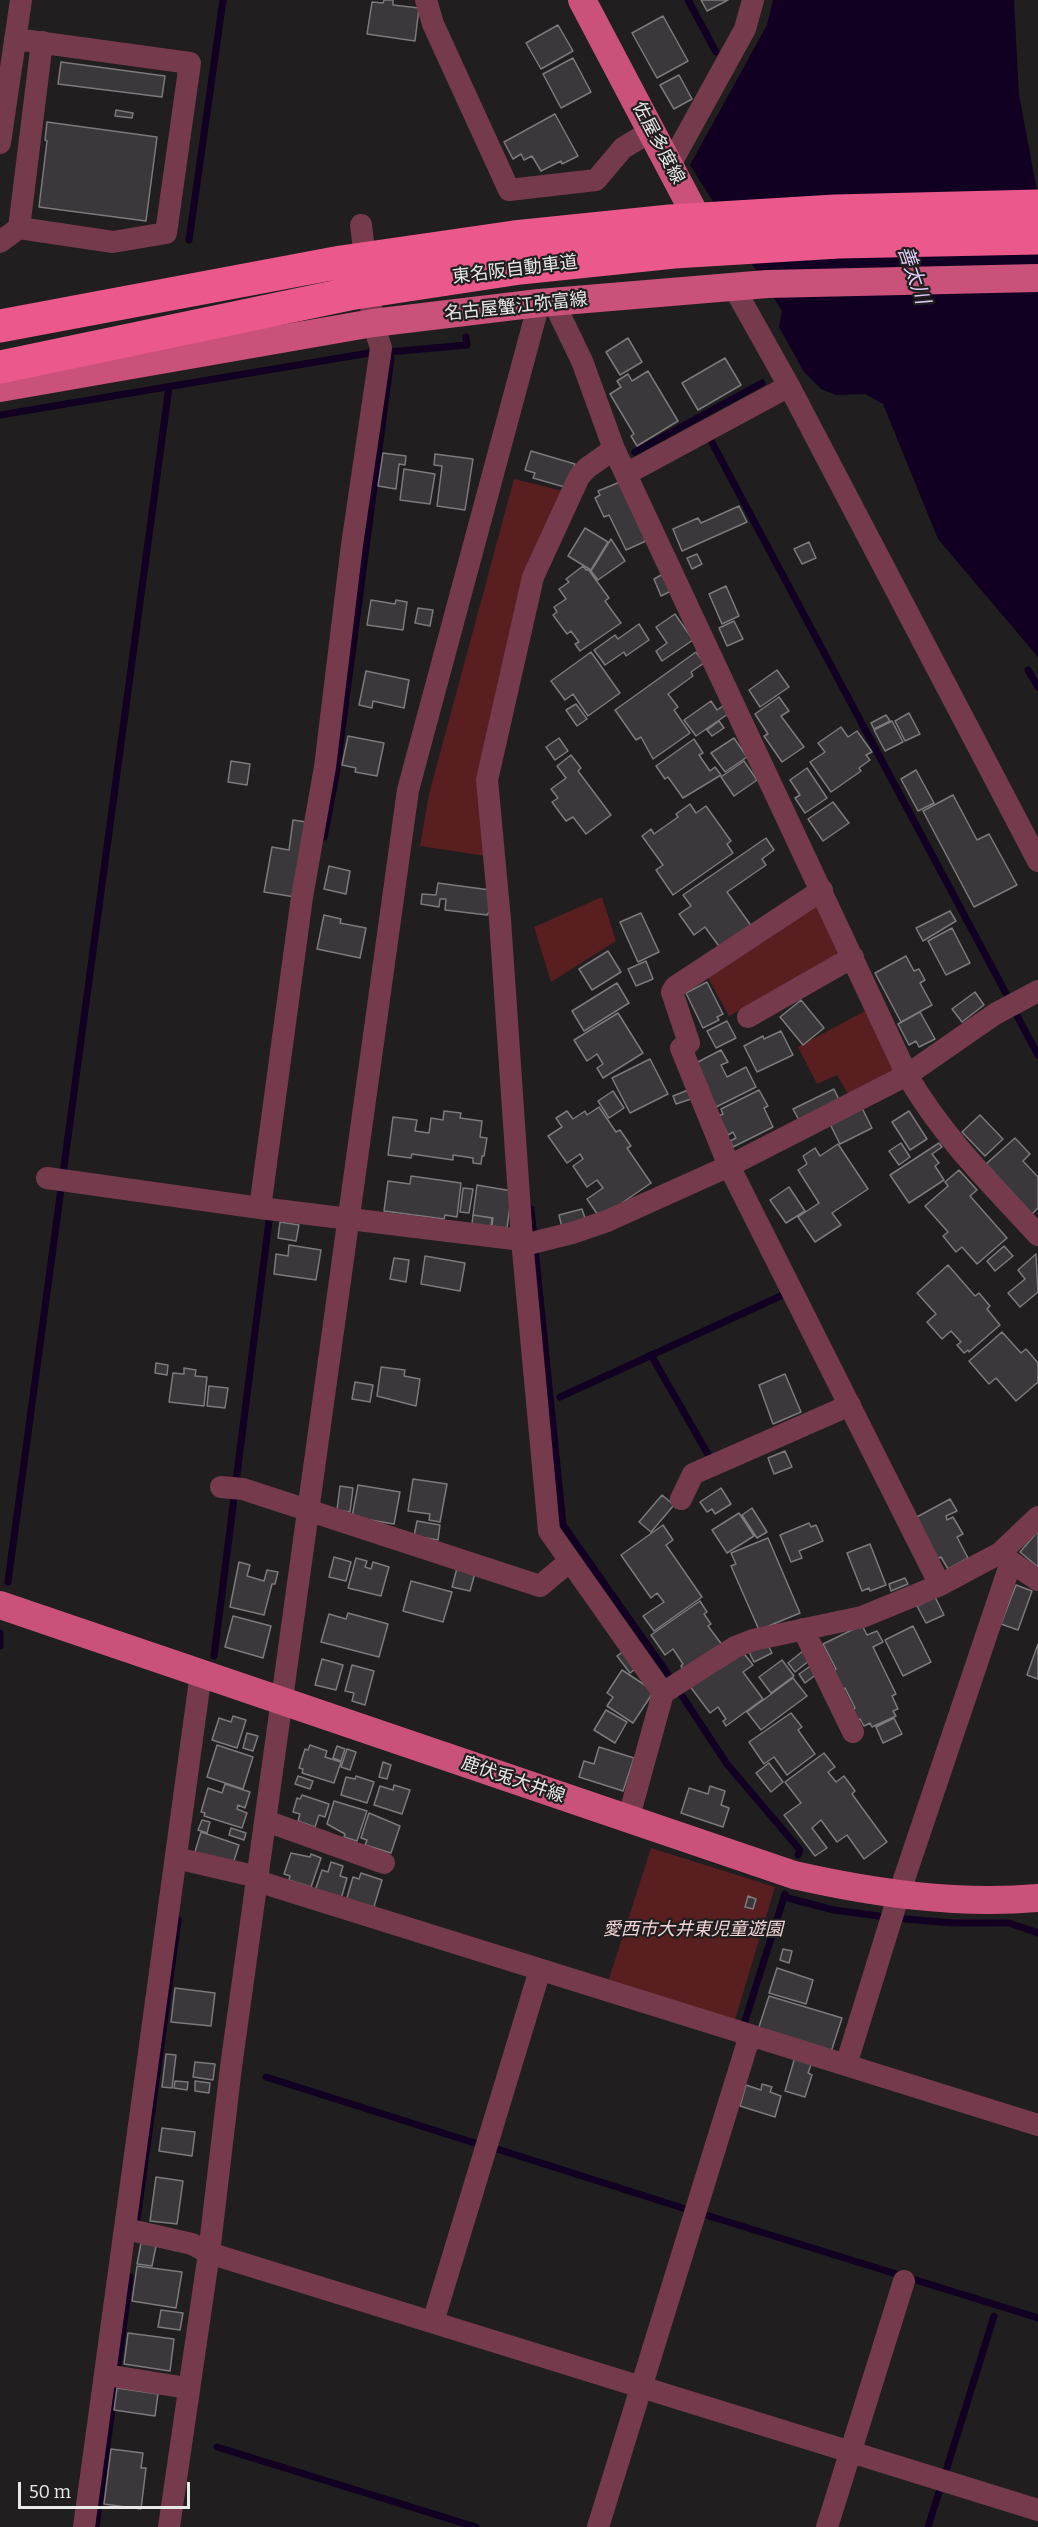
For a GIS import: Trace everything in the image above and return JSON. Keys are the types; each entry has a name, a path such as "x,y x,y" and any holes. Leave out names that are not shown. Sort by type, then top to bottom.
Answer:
{"highway":[{"name":"東名阪自動車道","path":"0,326 341,262 514,237 670,221 811,212 1038,206"},
{"name":"東名阪自動車道","path":"0,367 349,294 520,268 674,252 827,243 1038,238"}],"main road":[{"name":"佐屋多度線","path":"582,0 733,286"},
{"name":"名古屋蟹江弥富線","path":"0,388 373,323 546,302 767,284 1038,278"},
{"name":"鹿伏兎大井線","path":"0,1605 794,1875 844,1886 899,1894 995,1902 1038,1898"}],"street":[{"path":"0,143 21,0"},
{"path":"426,0 433,24 509,190 596,180 623,148 651,131"},
{"path":"669,165 745,29 753,0"},
{"path":"0,242 19,228 113,242 166,232 190,63 15,39"},
{"path":"19,228 42,42"},
{"path":"271,1209 302,897 326,767 352,545 381,348 373,323 361,225"},
{"path":"733,286 789,386 1038,861"},
{"path":"546,302 582,362 614,449 907,1075 928,1111 964,1156 1038,1235"},
{"path":"169,2527 208,2253 307,1510 408,790 546,302"},
{"path":"626,474 789,386"},
{"path":"614,449 587,468 579,477 533,577 487,780 531,1241 549,1531 570,1561 671,1688"},
{"path":"822,890 675,987 672,992 689,1043 681,1048 729,1166 940,1585"},
{"path":"748,1017 853,957"},
{"path":"56,1180 531,1241 607,1221 729,1166 907,1075 995,1014 1038,991"},
{"path":"681,1498 693,1474 850,1405"},
{"path":"221,1487 243,1489 540,1586 570,1561"},
{"path":"846,2065 1006,1557 1038,1517"},
{"path":"628,1820 671,1688 735,1647 753,1640 862,1617 1006,1557"},
{"path":"1006,1557 1038,1580"},
{"path":"803,1629 853,1732"},
{"path":"84,2527 113,2376 184,1860 201,1673"},
{"path":"266,1821 384,1863"},
{"path":"184,1860 258,1879 540,1970 1038,2125"},
{"path":"433,2322 540,1970"},
{"path":"598,2527 750,2035"},
{"path":"133,2230 192,2244 208,2253 1035,2512"},
{"path":"827,2527 904,2281"},
{"path":"113,2376 188,2388"}],"green space":[{"path":"514,479 563,491 528,578 486,856 420,846 429,794"},
{"path":"602,897 616,941 551,982 534,927"},
{"path":"808,905 819,907 838,950 834,957 729,1016 706,974"},
{"path":"865,1011 895,1074 851,1099 837,1075 817,1084 798,1047"},
{"name":"愛西市大井東児童遊園","path":"651,1848 775,1887 734,2023 607,1985"}],"water":[{"name":"善太川","path":"773,0 1014,0 1019,95 1038,196 1038,657 938,539 883,404 865,394 836,395 821,389 804,372 779,327 782,311 690,165 767,25"}],"building":[{"path":"384,0 393,0 393,5 419,8 415,41 367,34 372,2 383,3"},
{"path":"701,0 728,0 707,11"},
{"path":"663,16 688,61 657,78 632,33"},
{"path":"558,25 573,51 541,69 526,43"},
{"path":"573,58 591,92 561,108 543,74"},
{"path":"61,62 165,76 162,97 58,84"},
{"path":"679,75 692,99 674,109 660,85"},
{"path":"116,110 133,113 132,118 115,116"},
{"path":"555,114 578,156 541,171 532,156 524,160 521,154 513,159 504,142"},
{"path":"47,122 157,137 146,221 39,207"},
{"path":"628,338 642,362 620,375 606,352"},
{"path":"725,358 741,385 698,410 682,383"},
{"path":"648,371 678,421 637,446 631,436 634,434 610,394 621,387 617,381 628,374 632,381"},
{"path":"531,451 575,464 568,488 533,478 535,473 525,470"},
{"path":"383,453 406,456 405,465 399,464 396,489 378,486"},
{"path":"435,454 473,459 465,510 437,506 442,466 434,465"},
{"path":"404,469 435,474 430,504 400,500"},
{"path":"620,482 646,541 626,550 609,515 604,517 595,498 600,495 598,491"},
{"path":"739,506 747,522 682,551 673,529 698,518 701,523"},
{"path":"585,528 608,542 591,570 568,556"},
{"path":"611,539 625,561 598,580 591,571"},
{"path":"809,542 816,558 802,564 794,549"},
{"path":"697,554 702,564 692,569 687,558"},
{"path":"583,566 586,570 588,569 609,598 605,601 621,623 580,651 575,644 579,642 571,631 567,634 553,615 557,612 554,607 566,599 559,589 569,582 566,579"},
{"path":"663,574 671,591 661,596 654,579"},
{"path":"726,586 739,616 722,624 709,594"},
{"path":"371,600 395,604 396,600 407,602 403,630 367,625"},
{"path":"418,608 433,610 430,626 415,623"},
{"path":"675,614 693,640 662,661 656,651 667,643 656,627"},
{"path":"734,621 743,639 727,646 719,628"},
{"path":"639,624 649,640 626,656 624,652 605,665 594,650 615,635 618,639"},
{"path":"591,652 620,693 588,716 573,694 565,700 551,681"},
{"path":"696,652 704,663 691,672 693,676 668,694 678,707 674,710 690,733 653,759 641,737 636,740 615,710"},
{"path":"777,670 789,687 760,707 749,690"},
{"path":"366,671 409,680 404,708 373,701 372,708 359,705"},
{"path":"779,697 789,711 781,716 804,747 782,762 764,736 768,734 755,714"},
{"path":"711,701 717,710 723,706 728,714 696,736 684,720"},
{"path":"576,704 587,719 577,726 566,710"},
{"path":"909,713 920,734 905,741 895,721"},
{"path":"886,715 890,721 874,729 871,723"},
{"path":"719,721 724,728 712,736 707,730"},
{"path":"892,721 903,742 885,751 874,730"},
{"path":"841,727 848,737 857,731 872,752 866,755 870,760 859,768 861,771 831,792 810,762 825,752 818,743"},
{"path":"348,736 384,743 377,776 355,772 356,768 342,765"},
{"path":"559,738 568,751 555,760 546,747"},
{"path":"734,738 747,757 725,772 711,753"},
{"path":"694,739 703,753 699,755 710,771 715,767 721,775 683,798 668,777 665,779 656,766"},
{"path":"571,755 581,768 578,771 611,815 586,834 573,817 566,821 552,802 558,798 551,789 566,778 557,766"},
{"path":"231,761 250,764 247,785 228,782"},
{"path":"744,761 757,780 734,796 721,777"},
{"path":"807,768 827,798 805,813 795,798 800,795 790,780"},
{"path":"916,770 934,803 918,811 901,779"},
{"path":"953,795 977,840 989,834 1017,885 974,907 923,811"},
{"path":"833,802 849,823 823,841 808,819"},
{"path":"690,804 696,813 706,806 731,841 727,844 733,853 673,895 656,870 663,865 642,836 651,829 654,834 678,817 676,814"},
{"path":"293,820 306,822 295,897 264,892 272,847 289,850"},
{"path":"766,838 774,850 762,859 766,865 727,892 752,927 721,949 705,927 694,935 679,914 691,906 683,895"},
{"path":"329,866 350,871 346,894 324,889"},
{"path":"438,883 490,890 493,906 487,915 445,910 446,899 440,899 439,907 421,904 422,894 436,895"},
{"path":"950,911 956,921 923,941 916,928"},
{"path":"641,913 659,952 638,962 620,922"},
{"path":"324,915 341,919 340,923 366,928 360,958 317,949"},
{"path":"952,928 970,963 946,975 928,941"},
{"path":"608,951 621,972 592,990 579,969"},
{"path":"906,956 914,971 919,969 925,980 920,983 932,1005 901,1022 875,973"},
{"path":"646,961 653,979 636,986 628,969"},
{"path":"707,982 723,1014 717,1017 719,1020 703,1028 686,993"},
{"path":"617,983 629,1003 584,1031 572,1011"},
{"path":"975,992 984,1005 962,1022 952,1009"},
{"path":"801,1000 824,1028 803,1045 780,1017"},
{"path":"920,1012 935,1039 919,1047 916,1041 909,1045 898,1024"},
{"path":"618,1013 643,1053 603,1078 597,1068 603,1064 597,1054 587,1061 574,1040"},
{"path":"727,1021 736,1038 716,1048 707,1031"},
{"path":"781,1031 793,1055 757,1072 744,1046 763,1036 764,1039"},
{"path":"721,1050 728,1062 721,1065 727,1077 746,1067 756,1087 716,1107 696,1063"},
{"path":"650,1059 668,1094 630,1113 612,1078"},
{"path":"834,1089 841,1104 801,1124 793,1109"},
{"path":"688,1090 691,1099 676,1104 673,1096"},
{"path":"759,1090 768,1106 764,1108 773,1127 733,1147 730,1141 736,1138 733,1132 728,1135 719,1116 723,1114 721,1109"},
{"path":"613,1091 624,1108 609,1118 598,1101"},
{"path":"599,1107 616,1132 620,1130 631,1146 627,1148 651,1183 600,1218 587,1199 603,1188 597,1180 587,1187 573,1166 583,1159 580,1154 567,1163 548,1136 562,1127 556,1118 567,1111 573,1119 585,1111 587,1115"},
{"path":"862,1108 872,1128 840,1144 830,1124"},
{"path":"444,1111 461,1113 460,1118 482,1121 480,1137 487,1138 481,1164 473,1163 473,1158 453,1155 453,1160 412,1154 411,1158 388,1155 393,1117 417,1120 415,1131 429,1133 431,1118 443,1120"},
{"path":"909,1111 927,1139 910,1150 892,1122"},
{"path":"980,1115 1003,1139 985,1156 962,1132"},
{"path":"1015,1138 1030,1154 1023,1161 1038,1177 1038,1208 1032,1214 986,1164"},
{"path":"901,1143 910,1157 899,1165 889,1151"},
{"path":"939,1143 942,1147 932,1154 939,1163 935,1166 944,1180 909,1203 890,1175"},
{"path":"838,1144 868,1189 832,1213 841,1225 815,1242 798,1217 819,1203 798,1170 807,1164 803,1156 815,1148 820,1156"},
{"path":"959,1170 977,1190 970,1196 1007,1238 977,1264 962,1247 956,1252 943,1236 948,1232 925,1206 948,1186 945,1182"},
{"path":"411,1176 461,1183 457,1217 445,1215 444,1219 384,1211 388,1181 410,1184"},
{"path":"477,1185 512,1191 507,1228 492,1226 493,1218 473,1215"},
{"path":"789,1187 805,1211 786,1223 770,1200"},
{"path":"463,1188 473,1189 469,1213 460,1212"},
{"path":"582,1209 586,1221 562,1228 559,1215"},
{"path":"473,1215 492,1218 491,1227 472,1224"},
{"path":"280,1222 299,1225 296,1241 278,1238"},
{"path":"289,1245 321,1250 316,1280 274,1274 276,1254 288,1256"},
{"path":"1004,1246 1013,1256 995,1271 987,1261"},
{"path":"1036,1254 1038,1292 1020,1307 1008,1293 1025,1279 1018,1270"},
{"path":"425,1256 465,1263 460,1291 421,1284"},
{"path":"394,1258 409,1260 406,1282 390,1279"},
{"path":"948,1265 975,1296 979,1293 990,1306 987,1309 1000,1325 969,1352 968,1350 964,1353 957,1345 961,1342 951,1331 942,1339 927,1322 936,1314 917,1293"},
{"path":"1002,1332 1021,1353 1026,1349 1038,1363 1038,1382 1016,1401 996,1378 989,1384 969,1361"},
{"path":"156,1363 168,1365 167,1375 155,1373"},
{"path":"381,1367 405,1370 404,1376 420,1379 416,1406 377,1396"},
{"path":"184,1368 196,1370 195,1376 207,1377 204,1406 169,1402 173,1373 184,1374"},
{"path":"785,1374 801,1412 773,1424 759,1385"},
{"path":"355,1382 373,1385 370,1402 352,1399"},
{"path":"209,1386 228,1388 225,1408 207,1406"},
{"path":"785,1451 792,1467 774,1474 768,1458"},
{"path":"413,1479 447,1484 440,1522 429,1520 430,1514 408,1511"},
{"path":"358,1485 400,1492 394,1524 352,1517"},
{"path":"340,1486 353,1488 350,1512 337,1510"},
{"path":"721,1488 731,1504 715,1514 712,1509 707,1512 700,1502"},
{"path":"662,1495 674,1505 651,1532 639,1522"},
{"path":"950,1499 957,1511 946,1516 947,1520 953,1517 963,1534 957,1537 968,1558 948,1569 941,1557 937,1559 915,1518"},
{"path":"752,1508 767,1532 757,1538 742,1515"},
{"path":"739,1513 754,1536 727,1553 712,1530"},
{"path":"417,1521 440,1525 438,1540 414,1536"},
{"path":"809,1523 811,1527 816,1525 823,1541 799,1551 802,1558 791,1562 780,1535"},
{"path":"663,1525 673,1540 666,1545 702,1597 654,1631 643,1616 664,1602 657,1593 651,1598 621,1555"},
{"path":"1038,1531 1038,1567 1020,1552"},
{"path":"768,1538 800,1613 759,1630 731,1566 736,1564 731,1553"},
{"path":"870,1544 886,1585 870,1591 869,1588 862,1591 847,1553"},
{"path":"334,1557 351,1562 346,1581 329,1577"},
{"path":"356,1558 367,1561 365,1567 371,1569 373,1562 389,1567 381,1596 348,1588"},
{"path":"239,1562 250,1565 247,1576 264,1581 267,1570 278,1572 275,1584 272,1584 264,1615 230,1607"},
{"path":"457,1568 475,1573 470,1591 452,1587"},
{"path":"905,1578 908,1584 891,1591 889,1584"},
{"path":"411,1581 452,1592 443,1622 403,1611"},
{"path":"1016,1585 1032,1591 1018,1630 1001,1624"},
{"path":"935,1597 944,1615 926,1623 917,1606"},
{"path":"700,1601 707,1612 704,1614 711,1624 708,1626 723,1646 685,1672 681,1666 683,1664 673,1649 665,1655 651,1635"},
{"path":"348,1613 388,1624 379,1657 321,1642 329,1614 346,1619"},
{"path":"233,1616 271,1626 263,1658 225,1647"},
{"path":"862,1625 867,1635 877,1631 883,1642 873,1647 896,1694 892,1696 898,1709 893,1711 896,1716 872,1727 870,1723 864,1726 860,1719 855,1721 850,1711 855,1708 845,1688 840,1691 831,1672 836,1669 823,1644"},
{"path":"913,1626 931,1662 903,1676 885,1640"},
{"path":"767,1643 772,1653 754,1662 749,1652"},
{"path":"1038,1644 1038,1679 1027,1675"},
{"path":"625,1650 638,1667 630,1673 617,1656"},
{"path":"742,1651 753,1665 743,1672 763,1699 726,1726 723,1721 726,1719 718,1707 710,1713 689,1685"},
{"path":"803,1651 810,1660 795,1672 788,1663"},
{"path":"322,1659 343,1665 336,1690 315,1685"},
{"path":"782,1660 794,1676 771,1693 759,1677"},
{"path":"352,1665 374,1671 365,1705 352,1701 354,1693 345,1691"},
{"path":"812,1665 818,1673 805,1683 799,1674"},
{"path":"622,1670 654,1691 633,1723 607,1706 613,1697 607,1693"},
{"path":"793,1678 807,1696 761,1730 747,1712"},
{"path":"606,1710 627,1722 615,1743 594,1730"},
{"path":"791,1713 802,1727 798,1730 815,1754 787,1775 774,1757 764,1764 749,1742"},
{"path":"233,1716 246,1720 237,1748 212,1740 219,1718 231,1722"},
{"path":"894,1718 902,1734 883,1743 876,1727"},
{"path":"247,1733 258,1736 253,1751 243,1748"},
{"path":"217,1745 253,1757 243,1789 207,1777"},
{"path":"310,1745 327,1751 325,1757 341,1762 334,1783 302,1773 303,1769 299,1768 305,1749 308,1750"},
{"path":"337,1746 345,1749 341,1761 333,1758"},
{"path":"599,1747 634,1758 623,1791 579,1777 584,1761 594,1764"},
{"path":"347,1749 356,1752 350,1770 341,1767"},
{"path":"824,1753 835,1767 828,1772 836,1782 844,1776 855,1791 852,1794 887,1842 864,1859 847,1835 837,1842 821,1820 812,1828 827,1848 815,1856 784,1815 801,1803 785,1782"},
{"path":"383,1762 391,1765 387,1779 379,1777"},
{"path":"769,1763 783,1782 771,1792 756,1773"},
{"path":"298,1776 313,1781 310,1789 295,1784"},
{"path":"356,1776 374,1782 367,1803 341,1795 346,1777 355,1779"},
{"path":"225,1784 250,1792 245,1808 238,1805 237,1809 247,1813 242,1828 204,1816 205,1813 201,1812 208,1788 222,1793"},
{"path":"394,1785 410,1790 402,1814 374,1805 380,1786 393,1790"},
{"path":"710,1786 725,1791 721,1805 729,1808 723,1827 681,1813 689,1788 708,1794"},
{"path":"302,1795 329,1804 325,1817 319,1815 315,1827 298,1821 300,1814 293,1812 297,1798 300,1799"},
{"path":"334,1801 367,1811 357,1841 344,1837 345,1834 327,1824"},
{"path":"369,1813 400,1826 391,1853 365,1845 367,1840 361,1838"},
{"path":"202,1820 210,1822 207,1833 198,1830"},
{"path":"231,1828 246,1833 244,1840 229,1835"},
{"path":"201,1832 239,1845 232,1867 194,1855"},
{"path":"291,1853 310,1857 311,1854 321,1858 311,1887 289,1880 290,1876 284,1874"},
{"path":"331,1862 343,1866 340,1876 347,1878 341,1899 315,1891 322,1870 328,1872"},
{"path":"361,1873 382,1880 373,1910 346,1901 353,1877 359,1879"},
{"path":"748,1896 756,1899 753,1909 745,1907"},
{"path":"783,1949 792,1951 789,1963 780,1960"},
{"path":"777,1968 813,1980 806,2004 769,1993"},
{"path":"175,1988 215,1993 211,2026 171,2022"},
{"path":"769,1996 842,2018 831,2052 758,2030"},
{"path":"166,2054 176,2055 172,2088 162,2087"},
{"path":"795,2057 812,2062 808,2073 812,2075 805,2097 785,2091"},
{"path":"195,2062 215,2064 213,2080 193,2077"},
{"path":"175,2081 188,2082 187,2090 174,2088"},
{"path":"195,2081 210,2083 209,2093 195,2091"},
{"path":"762,2084 772,2087 770,2092 781,2096 775,2117 740,2106 746,2085 761,2090"},
{"path":"162,2128 195,2132 192,2156 159,2151"},
{"path":"156,2177 183,2181 177,2224 150,2221"},
{"path":"141,2243 156,2246 152,2266 137,2264"},
{"path":"137,2266 182,2272 176,2308 132,2301"},
{"path":"161,2310 183,2313 180,2330 158,2327"},
{"path":"128,2333 174,2339 170,2371 124,2364"},
{"path":"117,2388 158,2394 155,2416 114,2410"},
{"path":"111,2449 143,2453 141,2468 146,2468 141,2509 104,2504"}],"waterway":[{"path":"189,240 223,0"},
{"path":"688,0 716,52"},
{"path":"389,352 467,345 466,337"},
{"path":"0,415 369,353"},
{"path":"324,837 336,775 391,358"},
{"path":"635,452 762,383"},
{"path":"8,1582 169,387"},
{"path":"709,437 1009,999"},
{"path":"1028,670 1038,687"},
{"path":"1015,1012 1038,1055"},
{"path":"531,1209 563,1525 663,1667 727,1764 800,1850 798,1855"},
{"path":"214,1656 270,1213"},
{"path":"560,1397 785,1294"},
{"path":"651,1355 709,1456"},
{"path":"0,1633 0,1646"},
{"path":"744,2024 785,1894"},
{"path":"784,1897 834,1910 879,1916"},
{"path":"905,1919 953,1923 1009,1923 1038,1933"},
{"path":"136,2227 178,1920"},
{"path":"266,2077 481,2145"},
{"path":"497,2149 689,2210"},
{"path":"706,2215 1038,2318"},
{"path":"96,2527 130,2277"},
{"path":"946,2471 994,2316"},
{"path":"217,2447 476,2527"},
{"path":"928,2527 940,2489"}]}
